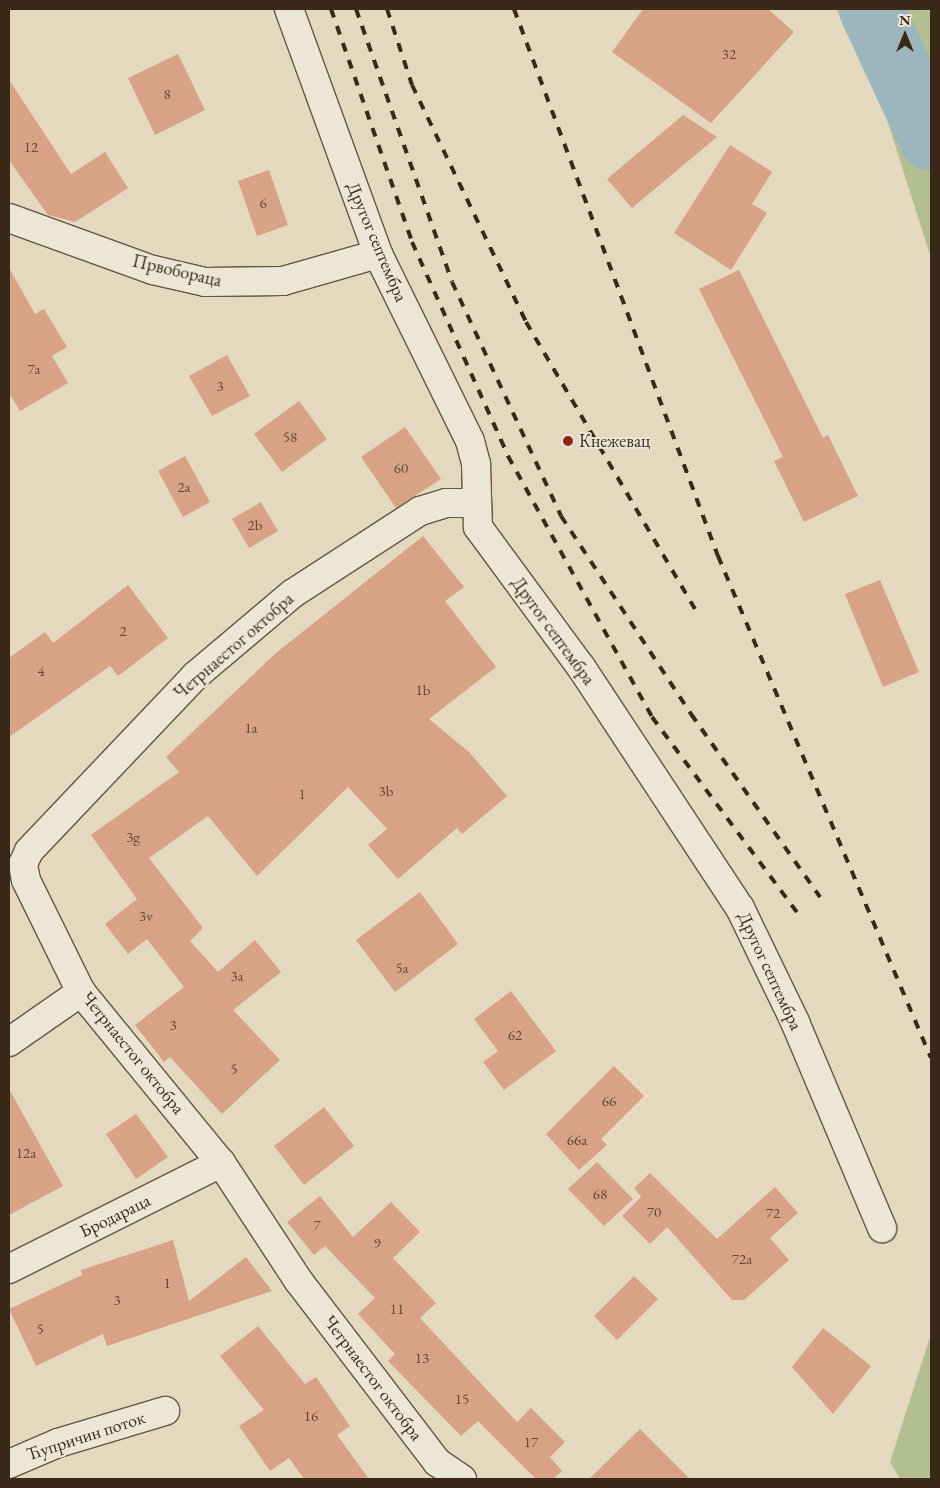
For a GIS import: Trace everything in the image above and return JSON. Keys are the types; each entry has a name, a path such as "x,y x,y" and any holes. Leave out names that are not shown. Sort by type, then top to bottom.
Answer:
{"street":[{"name":"Другог септембра","path":"289,9 378,254 470,441 476,464 474,503 481,533 581,667 740,908 795,1022 882,1228"},
{"name":"Првобораца","path":"9,218 153,270 205,282 283,281 378,254"},
{"name":"Четрнаестог октобра","path":"462,1479 431,1470 298,1280 221,1164 81,992 26,880 23,864 29,851 195,676 292,594 420,511 446,503 474,503"},
{"path":"9,1042 81,992"},
{"name":"Бродараца","path":"9,1269 221,1164"},
{"name":"Ћупричин поток","path":"9,1464 58,1443 165,1411"}],"green space":[{"path":"836,9 931,9 931,258 874,79"},
{"path":"931,1334 931,1479 900,1479 890,1462"}],"building":[{"path":"643,9 768,9 794,32 711,123 612,52"},
{"path":"178,54 205,110 155,135 128,78"},
{"path":"9,80 71,174 105,152 128,188 75,222 48,215 9,160"},
{"path":"683,115 717,137 632,208 607,179"},
{"path":"730,145 772,172 752,204 767,213 731,270 674,233"},
{"path":"269,170 288,225 257,236 238,181"},
{"path":"9,268 35,314 44,309 67,347 52,356 68,383 20,411 9,393"},
{"path":"739,270 823,438 828,435 858,496 804,522 774,461 783,457 699,289"},
{"path":"227,355 250,396 212,416 189,376"},
{"path":"299,401 327,439 282,472 254,434"},
{"path":"405,427 441,479 396,508 361,457"},
{"path":"185,456 210,502 183,517 158,471"},
{"path":"261,502 278,531 249,548 232,519"},
{"path":"423,536 464,587 445,601 496,667 429,719 469,752 507,796 462,834 457,828 398,879 368,845 387,829 348,787 257,876 208,816 149,858 203,928 190,941 218,972 255,940 281,972 233,1010 280,1060 222,1114 170,1057 164,1062 135,1025 184,987 147,939 128,954 105,924 137,899 91,835 179,772 166,757 276,653"},
{"path":"880,580 919,672 883,687 845,594"},
{"path":"128,585 168,638 118,676 110,666 9,737 9,658 45,632 53,643"},
{"path":"420,892 458,944 395,992 356,940"},
{"path":"511,991 556,1051 504,1090 483,1062 498,1051 474,1019"},
{"path":"614,1066 644,1096 601,1139 607,1145 579,1170 546,1134"},
{"path":"9,1089 63,1186 9,1215"},
{"path":"324,1107 354,1146 304,1185 274,1146"},
{"path":"136,1114 168,1157 136,1179 106,1134"},
{"path":"597,1162 633,1199 604,1226 568,1189"},
{"path":"650,1173 717,1239 775,1187 798,1213 770,1238 789,1260 744,1300 732,1300 667,1227 650,1244 622,1216 641,1197 634,1188"},
{"path":"320,1196 353,1237 391,1202 420,1232 393,1258 436,1303 420,1318 517,1422 531,1408 565,1442 550,1457 562,1471 553,1479 536,1479 478,1421 461,1436 388,1361 395,1354 358,1314 375,1298 325,1246 314,1255 287,1222"},
{"path":"173,1240 189,1301 246,1257 272,1291 107,1346 103,1334 36,1366 9,1309 82,1275 81,1270"},
{"path":"634,1276 658,1299 617,1340 594,1316"},
{"path":"258,1326 305,1384 316,1377 350,1426 337,1435 369,1479 304,1479 289,1458 270,1471 239,1426 264,1410 220,1356"},
{"path":"823,1328 871,1366 833,1414 792,1367"},
{"path":"640,1429 690,1479 589,1479"}],"waterway":[{"path":"871,9 931,138"}],"railway":[{"path":"331,9 412,242 508,456 652,717 797,912"},
{"path":"356,9 452,282 561,516 691,714 820,897"},
{"path":"387,9 412,85 526,322 695,609"},
{"path":"514,9 718,556 931,1058"}],"place":[{"name":"Кнежевац","path":"568,441"}]}
